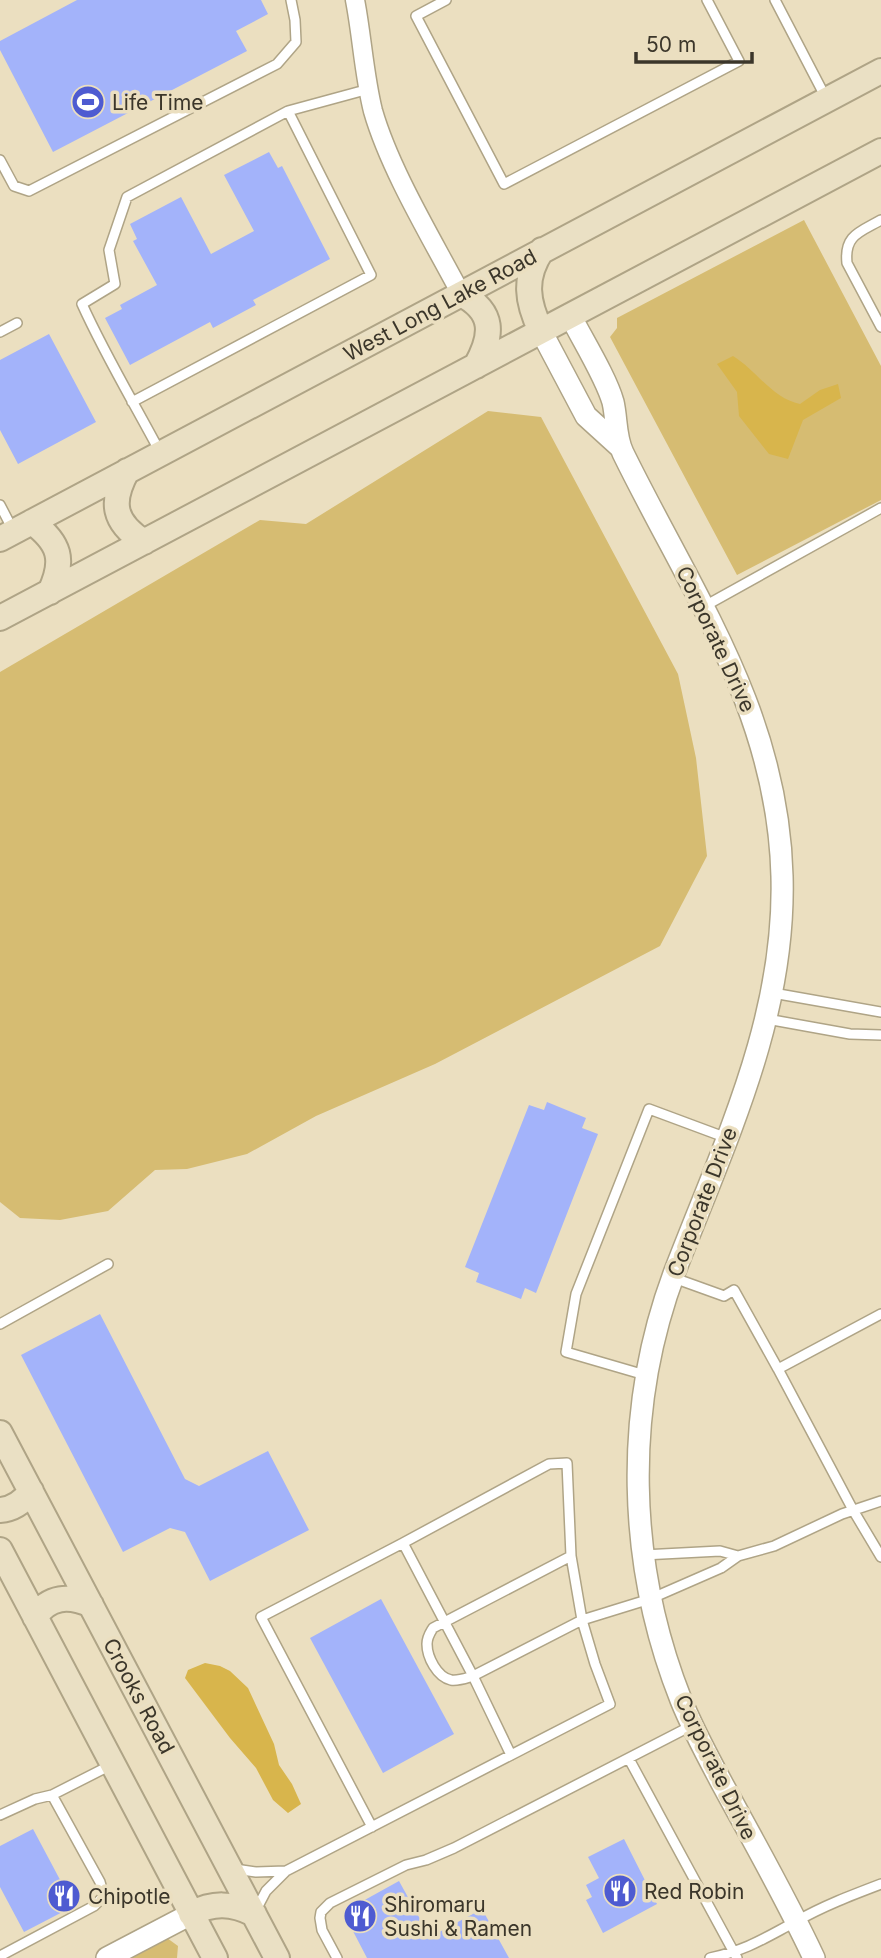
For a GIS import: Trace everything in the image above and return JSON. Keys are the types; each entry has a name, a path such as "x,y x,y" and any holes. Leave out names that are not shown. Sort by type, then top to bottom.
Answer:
{"main road":[{"name":"West Long Lake Road","path":"15,531 880,73"},
{"path":"0,618 881,151"},
{"path":"541,331 532,313 527,287 535,261 542,250"},
{"path":"461,294 481,307 488,326 484,352 476,366"},
{"path":"127,471 119,485 117,511 128,530 144,542"},
{"path":"15,531 49,536 58,555 57,578 50,592"},
{"name":"Crooks Road","path":"0,1433 278,1958"},
{"path":"0,1510 20,1504 31,1491"},
{"path":"0,1550 191,1914 208,1956"},
{"path":"35,1617 45,1605 58,1599 78,1600 91,1605"},
{"path":"191,1914 204,1906 223,1905 243,1908 254,1914"}],"street":[{"path":"355,0 369,89 381,131 399,175 461,294"},
{"name":"Corporate Drive","path":"570,315 612,400 620,446 746,696 763,748 775,799 782,888 781,937 773,993 750,1078 657,1326 647,1376 639,1454 639,1510 650,1599 670,1668 693,1726 814,1958"},
{"name":"Corporate Drive","path":"541,331 586,416 620,446"},
{"path":"107,1958 191,1914"}],"lane":[{"path":"0,160 14,186 29,191 277,64 296,42 291,0"},
{"path":"446,0 416,16 504,184 739,61 707,0"},
{"path":"775,0 827,100"},
{"path":"161,453 82,304 115,284 109,250 127,197 288,111 369,89"},
{"path":"132,402 371,275 288,111"},
{"path":"881,220 855,234 848,243 846,253 847,263 881,327"},
{"path":"0,332 17,323"},
{"path":"0,505 15,531"},
{"path":"703,607 881,508"},
{"path":"773,993 881,1012"},
{"path":"767,1019 850,1034 881,1035"},
{"path":"647,1376 566,1352 576,1294 649,1109 727,1138"},
{"path":"0,1324 108,1264"},
{"path":"673,1278 724,1296 734,1290 881,1557"},
{"path":"778,1368 881,1314"},
{"path":"254,1914 266,1891 286,1871 372,1827 511,1755 610,1703 582,1620 571,1556 567,1463 549,1464 261,1617 372,1827"},
{"path":"571,1556 433,1628 427,1639 428,1652 443,1677 458,1680 473,1676 582,1620 650,1599 720,1569 738,1556 774,1546 853,1510 881,1502"},
{"path":"402,1543 473,1676 511,1755"},
{"path":"643,1555 720,1551 738,1556"},
{"path":"337,1958 320,1924 321,1912 330,1903 406,1865 454,1848 693,1726"},
{"path":"629,1759 736,1955"},
{"path":"1,1812 52,1795 113,1764"},
{"path":"0,1956 94,1906 104,1896 100,1882 52,1795"},
{"path":"230,1868 256,1872 286,1871"},
{"path":"710,1958 736,1955 796,1921 841,1899 881,1884"}],"shaded area":[{"path":"804,220 881,366 881,500 737,575 610,337 617,328 617,318"},
{"path":"733,356 781,396 800,404 820,390 838,384 841,398 803,420 788,459 769,454 739,416 737,392 717,364"},
{"path":"488,411 541,417 678,674 696,758 707,856 660,946 435,1064 316,1116 247,1154 187,1169 155,1170 108,1211 60,1220 20,1218 0,1202 0,672 260,520 306,524"},
{"path":"205,1663 230,1671 248,1688 274,1744 279,1765 301,1804 288,1813 273,1800 256,1768 185,1678 188,1670"},
{"path":"167,1938 178,1946 177,1958 128,1958"}],"building":[{"name":"Life Time","path":"77,0 261,0 268,14 236,31 247,51 53,152 0,50 0,41"},
{"path":"269,152 278,168 282,166 330,259 253,300 256,305 213,328 210,322 130,365 105,318 122,309 120,305 157,285 133,241 137,239 130,224 181,197 211,254 254,231 224,175"},
{"path":"49,334 96,422 18,464 0,430 0,360"},
{"path":"547,1102 586,1118 582,1128 598,1134 536,1293 525,1288 521,1299 476,1282 479,1273 465,1267 529,1105 544,1110"},
{"path":"100,1314 185,1479 199,1486 268,1451 309,1530 210,1581 185,1532 170,1528 123,1552 21,1355"},
{"path":"381,1599 454,1734 383,1773 310,1638"},
{"path":"33,1829 74,1906 24,1932 0,1887 0,1846"},
{"name":"Red Robin","path":"624,1839 657,1904 603,1933 586,1900 592,1897 586,1885 599,1878 588,1857"},
{"path":"399,1881 430,1937 482,1909 509,1958 367,1958 343,1912"}],"place":[{"name":"Life Time","path":"88,102"},
{"name":"Red Robin","path":"620,1891"},
{"name":"Chipotle","path":"64,1896"},
{"name":"Shiromaru Sushi & Ramen","path":"360,1916"}]}
